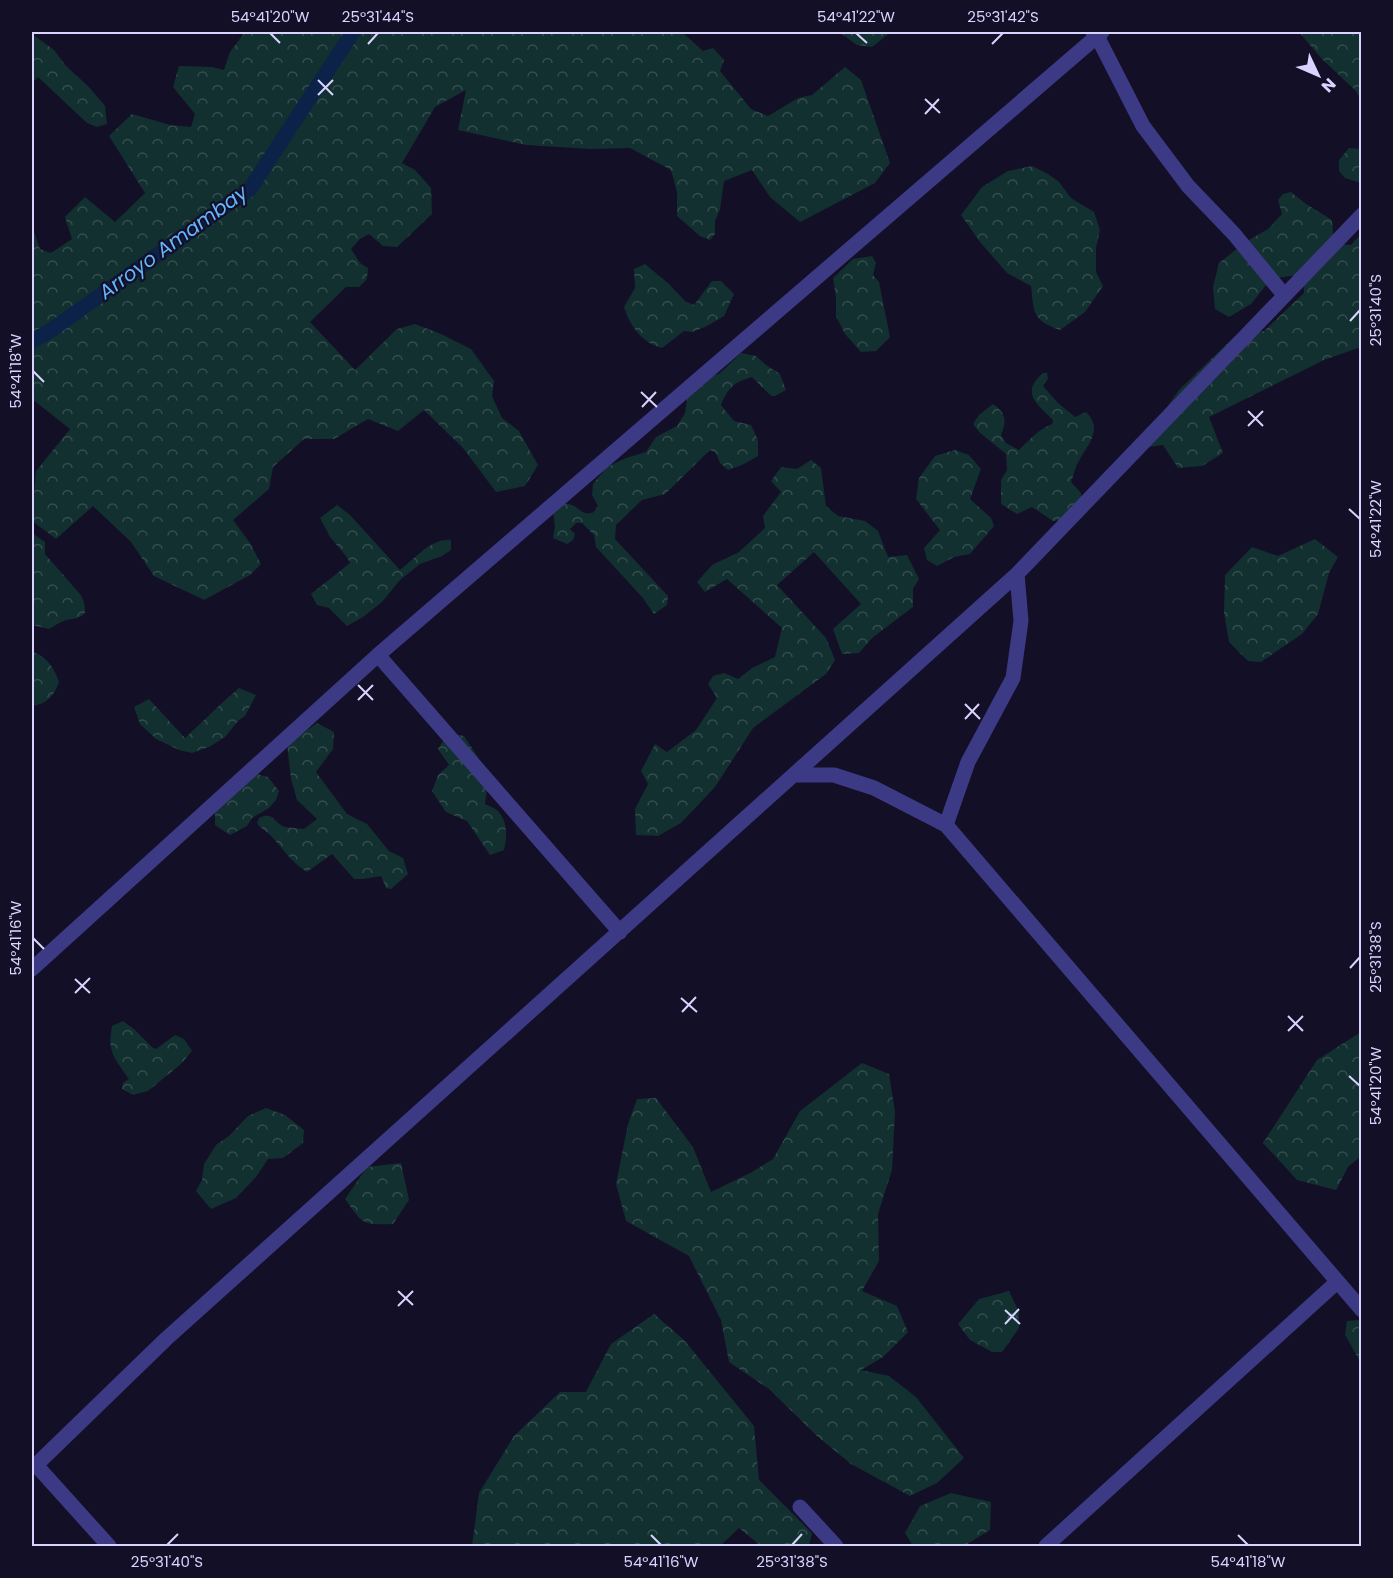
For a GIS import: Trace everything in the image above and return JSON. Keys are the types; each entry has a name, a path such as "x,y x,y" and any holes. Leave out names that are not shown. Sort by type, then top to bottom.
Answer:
{"street":[{"path":"32,969 378,655 1097,33 1143,126 1188,186 1234,234 1284,295"},
{"path":"109,1546 34,1464 174,1331 1017,574 1362,215"},
{"path":"946,825 968,762 1013,678 1021,621 1017,574"},
{"path":"378,655 620,932"},
{"path":"794,776 834,775 874,788 946,825 1362,1310"},
{"path":"1046,1546 1337,1282"},
{"path":"800,1507 836,1546"}],"green space":[{"path":"245,32 682,32 703,51 713,48 724,60 720,71 751,109 768,116 798,98 812,95 845,67 861,80 890,163 875,183 800,222 770,197 752,170 724,181 720,209 715,221 715,234 710,240 700,236 677,216 677,192 671,170 630,148 591,149 526,145 458,130 466,90 435,107 402,163 415,170 431,188 432,214 397,247 383,246 369,234 360,239 351,249 360,263 368,268 367,279 359,287 346,287 310,322 355,370 397,329 415,324 471,349 494,381 492,396 502,418 519,431 538,465 525,486 496,492 463,448 424,410 398,431 368,419 334,439 304,439 273,467 269,489 233,520 250,543 261,564 250,575 204,600 154,576 131,542 93,506 56,539 32,521 36,471 70,429 32,399 32,226 40,249 51,253 72,239 65,217 85,197 115,222 145,193 109,136 132,114 170,125 191,127 195,114 173,87 179,66 212,67 224,70 230,52"},
{"path":"839,32 891,32 872,47 857,45"},
{"path":"1299,32 1361,32 1361,100 1356,91 1322,59"},
{"path":"32,34 54,50 66,66 105,106 107,124 97,127 87,123 38,77 32,83"},
{"path":"1349,148 1361,149 1361,183 1345,178 1339,171 1339,160"},
{"path":"1032,166 1059,182 1071,198 1094,212 1100,230 1096,248 1096,272 1103,286 1085,312 1060,330 1039,319 1034,309 1031,286 1007,273 980,242 961,215 982,187 1008,171"},
{"path":"1291,192 1332,220 1334,244 1351,245 1361,234 1361,347 1324,360 1209,417 1223,453 1202,466 1178,468 1163,445 1148,447 1140,457 1133,455 1131,447 1136,439 1148,434 1179,390 1235,336 1264,331 1304,293 1303,274 1271,279 1251,304 1229,317 1215,309 1213,287 1219,263 1247,241 1268,229 1282,214 1278,200 1283,194"},
{"path":"872,256 876,263 873,275 879,282 890,337 876,351 861,352 845,334 836,316 833,278 853,259"},
{"path":"645,264 685,301 694,305 712,281 721,281 734,294 724,316 692,332 684,331 662,348 648,342 633,327 624,307 635,288 634,269"},
{"path":"741,353 756,356 780,374 786,390 775,396 770,395 752,377 732,386 721,405 734,421 751,425 758,440 758,456 728,470 720,463 716,453 710,450 665,494 642,500 616,525 615,539 668,596 667,605 654,614 642,597 596,547 594,535 582,523 576,523 570,529 575,534 573,540 567,544 553,538 555,526 553,512 564,503 585,513 594,512 598,506 592,495 593,484 607,467 646,452 656,437 677,426 685,413 688,394 696,384 720,373"},
{"path":"1043,373 1047,373 1048,379 1043,386 1058,403 1075,417 1086,412 1094,426 1091,440 1076,467 1071,482 1081,493 1082,505 1068,519 1053,521 1032,507 1017,514 1001,504 1001,480 1007,470 1006,454 979,432 973,424 979,415 993,404 1003,414 1004,426 1001,435 1006,443 1019,450 1038,432 1052,424 1053,420 1033,398 1033,387"},
{"path":"955,450 969,455 981,469 970,499 991,518 994,526 970,554 954,557 937,566 927,560 924,548 940,530 916,499 919,478 935,456"},
{"path":"811,460 821,468 826,506 838,516 865,521 878,531 888,557 907,555 919,579 913,589 913,607 872,638 859,653 842,654 833,629 861,604 814,552 777,585 826,638 835,660 826,674 753,728 715,787 681,823 658,836 636,835 635,809 648,784 641,771 655,744 667,752 696,730 717,698 708,684 713,676 724,673 738,679 752,668 775,657 782,628 727,579 705,592 697,582 712,565 739,552 765,528 763,516 781,492 771,481 781,467 797,469"},
{"path":"337,505 350,515 400,570 437,542 451,540 451,550 420,564 400,580 382,602 347,626 329,608 317,605 311,594 350,563 330,537 320,518"},
{"path":"32,533 45,542 45,554 79,593 84,605 83,615 62,621 49,629 32,625"},
{"path":"1315,539 1338,557 1329,573 1318,614 1302,634 1261,662 1248,661 1229,642 1224,613 1225,575 1252,547 1278,556"},
{"path":"32,652 42,656 49,663 59,682 49,698 32,706"},
{"path":"239,688 256,695 245,716 225,737 209,747 192,753 179,750 156,739 140,724 134,707 149,699 185,738"},
{"path":"317,723 334,732 333,749 316,772 347,814 367,824 389,851 403,858 408,874 391,889 386,888 381,876 354,879 332,854 307,872 296,864 257,823 259,818 268,816 285,827 304,829 317,819 297,800 291,779 287,744"},
{"path":"448,733 464,736 489,774 485,804 497,810 504,820 506,835 504,850 490,855 467,821 446,812 432,791 438,775 449,765 438,749"},
{"path":"253,773 268,777 279,791 276,800 269,808 252,818 247,826 230,835 215,825 215,813"},
{"path":"123,1021 153,1048 156,1049 175,1035 184,1039 192,1051 181,1064 148,1091 133,1095 122,1089 123,1083 129,1079 116,1060 110,1043 112,1026"},
{"path":"1361,1032 1361,1156 1348,1167 1336,1190 1297,1180 1263,1143 1317,1060"},
{"path":"862,1063 889,1074 895,1112 892,1170 878,1214 879,1261 862,1291 897,1306 908,1332 883,1357 861,1370 889,1376 916,1397 964,1458 937,1483 910,1496 851,1464 817,1436 769,1389 729,1362 721,1320 689,1256 626,1221 616,1184 628,1124 637,1099 656,1098 693,1147 711,1192 773,1159 800,1111"},
{"path":"266,1108 285,1115 304,1130 303,1143 283,1158 268,1159 256,1177 236,1198 211,1209 196,1191 202,1180 204,1164 216,1145 229,1136 248,1116"},
{"path":"401,1163 409,1200 393,1224 375,1224 364,1221 345,1199 367,1167"},
{"path":"1009,1291 1019,1312 1019,1328 1002,1352 992,1352 970,1340 958,1324 979,1299"},
{"path":"654,1314 685,1341 754,1426 759,1480 812,1533 809,1546 761,1546 739,1528 720,1546 472,1546 479,1493 514,1436 560,1392 586,1392 611,1344"},
{"path":"1362,1320 1361,1363 1345,1335 1347,1321"},
{"path":"951,1493 991,1502 990,1530 964,1546 913,1546 905,1533 920,1506"}],"waterway":[{"name":"Arroyo Amambay","path":"32,341 50,331 250,189 353,32"}]}
